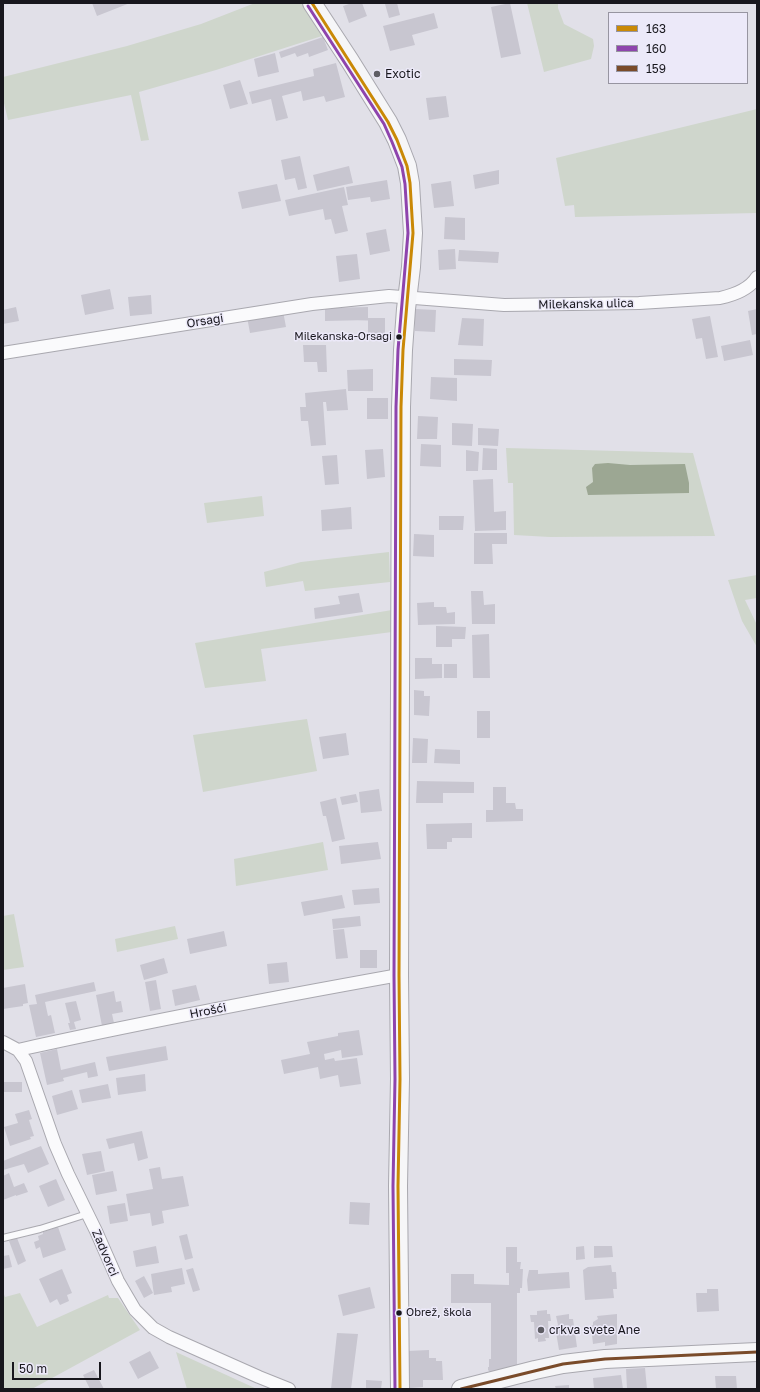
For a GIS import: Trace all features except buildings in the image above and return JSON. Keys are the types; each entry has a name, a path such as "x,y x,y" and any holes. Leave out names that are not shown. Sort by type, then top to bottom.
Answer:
{"main road":[{"path":"312,3 388,122 407,166 410,183 413,233 403,350 401,407 400,1079 398,1186 400,1389"},
{"path":"460,1389 563,1364 605,1358 757,1352"}],"street":[{"name":"Milekanska ulica","path":"408,297 504,305 639,303 730,296 750,285 757,277"},
{"name":"Orsagi","path":"3,353 312,304 389,296 408,297"},
{"name":"Hrošći","path":"18,1050 275,997 399,976"},
{"path":"3,1042 18,1050"},
{"name":"Zadvorci","path":"18,1050 26,1061 55,1144 118,1281 135,1310 153,1328 187,1346 289,1389"}],"lane":[{"path":"3,1238 40,1229 88,1214"}],"shaded area":[{"path":"255,3 303,3 325,35 216,70 139,92 149,140 141,141 131,95 8,120 3,99 3,77 127,46 201,24"},
{"path":"527,3 558,3 558,8 564,24 593,39 594,46 591,59 544,72"},
{"path":"757,109 757,213 575,217 574,205 565,206 556,158"},
{"path":"506,448 693,453 715,536 550,537 514,535 513,483 508,483"},
{"path":"608,463 630,465 685,464 689,483 689,493 588,495 586,487 593,482 592,468 595,464"},
{"path":"262,496 264,516 207,523 204,503"},
{"path":"389,552 390,582 305,591 303,581 266,587 264,572 301,562"},
{"path":"757,575 757,598 745,600 757,625 757,647 742,621 728,580"},
{"path":"392,610 392,632 261,649 266,681 205,688 195,643"},
{"path":"307,719 317,771 203,792 193,735"},
{"path":"323,842 328,870 236,886 234,859"},
{"path":"14,914 24,967 3,970 3,916"},
{"path":"175,926 178,939 117,952 115,939"},
{"path":"3,1292 5,1297 20,1293 37,1327 108,1295 109,1298 118,1298 140,1330 32,1389 3,1389"},
{"path":"176,1352 257,1389 187,1389"}],"transit line":[{"name":"163","path":"312,3 388,122 407,166 410,183 413,233 403,350 401,407 400,1079 398,1186 400,1389"},
{"name":"160","path":"308,6 384,124 402,167 405,184 408,233 398,350 396,407 395,1079 393,1186 395,1389"},
{"name":"159","path":"461,1389 563,1364 605,1359 757,1352"}],"place":[{"name":"Exotic","path":"377,74"},
{"name":"Milekanska-Orsagi","path":"399,337"},
{"name":"Obrež, škola","path":"399,1313"},
{"name":"crkva svete Ane","path":"541,1330"}]}
